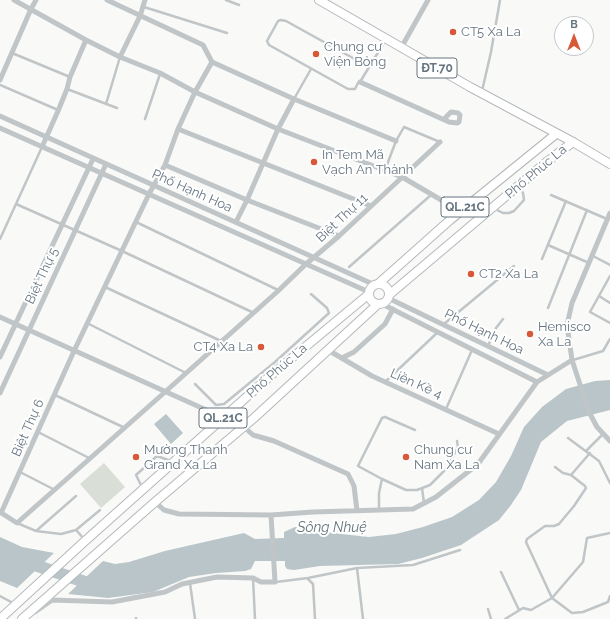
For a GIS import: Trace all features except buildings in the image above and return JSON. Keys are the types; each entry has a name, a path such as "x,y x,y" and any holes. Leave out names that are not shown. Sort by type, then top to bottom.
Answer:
{"main road":[{"name":"ĐT.70","path":"319,0 482,94 573,142 610,164"},
{"name":"Phố Phúc La","path":"376,284 460,211 556,134"},
{"name":"Phố Phúc La","path":"28,614 155,502 244,427 384,300 544,164 573,142"},
{"path":"376,284 381,284 387,288 384,300 371,301 369,293 376,284"},
{"name":"Phố Phúc La","path":"83,543 174,462 278,365 369,293"},
{"name":"QL.21C","path":"0,619 83,543"}],"street":[{"path":"14,0 120,57 160,73 196,92 278,129 402,177 460,211"},
{"path":"0,80 36,0"},
{"path":"107,0 203,45 212,62 294,99 396,141"},
{"path":"120,57 140,16 145,0"},
{"path":"401,48 428,0"},
{"path":"42,147 47,138 86,40"},
{"path":"74,351 153,185 165,165 178,129 212,62"},
{"path":"360,82 446,120"},
{"path":"236,222 264,163 278,129 294,99"},
{"name":"Phố Hạnh Hoa","path":"0,116 314,258 376,284"},
{"name":"Phố Hạnh Hoa","path":"0,128 369,293"},
{"path":"178,129 371,206"},
{"name":"Biệt Thự 11","path":"17,523 254,313 440,142"},
{"path":"0,358 94,159"},
{"name":"Biệt Thự 5","path":"29,330 106,164"},
{"path":"165,165 247,200 339,236"},
{"path":"610,213 572,303 567,325 572,360 589,412 597,427 610,441"},
{"name":"Phố Hạnh Hoa","path":"384,300 393,309 538,382"},
{"name":"Phố Hạnh Hoa","path":"384,300 444,324 548,375"},
{"path":"342,358 354,352 385,324 393,309"},
{"path":"0,317 223,417 244,427 253,435 274,441 348,474 354,486 357,511"},
{"path":"0,393 29,330"},
{"name":"Liền Kề 4","path":"328,350 372,376 499,434"},
{"name":"Biệt Thự 6","path":"1,513 74,351"},
{"path":"155,502 164,510 179,514 270,515 413,509 436,498 478,464 538,382 572,360"},
{"path":"1,513 17,523"},
{"path":"28,614 36,612 52,600 112,602 166,592 182,584 217,577 253,578 261,582 275,582 270,515"}],"lane":[{"path":"226,0 239,5"},
{"path":"482,94 500,0"},
{"path":"143,7 227,33"},
{"path":"369,67 286,21 278,21 267,41 267,44 348,89 355,89 358,83 360,82 386,39"},
{"path":"12,53 70,77"},
{"path":"106,104 120,57"},
{"path":"294,99 311,68"},
{"path":"145,120 160,73"},
{"path":"0,85 58,110"},
{"path":"67,89 117,108"},
{"path":"384,170 396,141 404,127 440,142"},
{"path":"0,239 42,147"},
{"path":"493,208 504,213 509,213 514,210 524,200 523,193 519,186"},
{"path":"349,266 432,194"},
{"path":"551,195 607,219"},
{"path":"542,259 566,201"},
{"path":"16,204 122,251 254,313"},
{"path":"548,308 587,210"},
{"path":"136,222 278,291"},
{"path":"548,245 589,263"},
{"path":"592,255 610,265"},
{"path":"444,324 514,266"},
{"path":"610,276 590,312 610,323"},
{"path":"105,287 222,341"},
{"path":"195,384 216,405 220,405 278,365 330,313 327,308 311,294"},
{"path":"599,296 610,303"},
{"path":"488,346 496,328 503,320"},
{"path":"88,323 186,373"},
{"path":"385,382 438,332"},
{"path":"572,360 603,351 610,339"},
{"path":"446,410 473,349"},
{"path":"55,395 125,428"},
{"path":"415,430 385,417 382,418 358,466 406,490 417,490 430,485 447,468 458,447 457,441"},
{"path":"38,432 90,459"},
{"path":"586,451 604,434"},
{"path":"568,438 590,453 602,465 610,483"},
{"path":"571,476 590,453"},
{"path":"144,489 136,475 157,456 174,462"},
{"path":"555,467 563,473 571,476 586,488 574,506 559,524 554,526 546,526 529,538 526,542 552,598 572,613 583,612 609,603 610,596"},
{"path":"20,472 56,490"},
{"path":"379,511 379,493 382,479"},
{"path":"422,488 424,504"},
{"path":"36,531 76,496"},
{"path":"17,523 36,531 61,534 76,530 100,510"},
{"path":"76,530 83,543"},
{"path":"505,619 523,608 531,610 552,598 583,562 587,538 610,533"},
{"path":"275,582 308,578 357,568 412,565 460,550"},
{"path":"357,568 363,619"},
{"path":"500,572 519,610"},
{"path":"253,578 255,619"},
{"path":"308,578 313,584 315,619"},
{"path":"190,583 195,619"},
{"path":"0,596 15,605"},
{"path":"488,609 491,619"}],"shaded area":[{"path":"610,380 610,410 567,421 541,442 521,490 511,505 499,520 461,545 398,564 320,566 294,570 287,569 285,566 285,561 255,561 251,569 245,571 189,577 153,592 108,598 68,594 103,561 115,564 129,562 165,551 244,533 255,539 284,538 284,532 295,527 323,532 369,537 396,534 452,517 479,500 496,482 511,456 524,427 542,407 566,389 595,381"},
{"path":"166,414 183,433 171,444 154,424"},
{"path":"104,463 125,487 101,508 80,484"},
{"path":"0,537 22,547 54,553 17,588 0,581"}],"waterway":[{"name":"Sông Nhuệ","path":"0,547 20,560 85,582 98,583"}],"place":[{"name":"CT5 Xa La","path":"453,32"},
{"name":"Chung cư Viện Bỏng","path":"316,54"},
{"name":"In Tem Mã Vạch An Thành","path":"314,162"},
{"name":"CT2 Xa La","path":"471,274"},
{"name":"Hemisco Xa La","path":"530,334"},
{"name":"CT4 Xa La","path":"261,347"},
{"name":"Mường Thanh Grand Xa La","path":"136,457"},
{"name":"Chung cư Nam Xa La","path":"406,457"}]}
